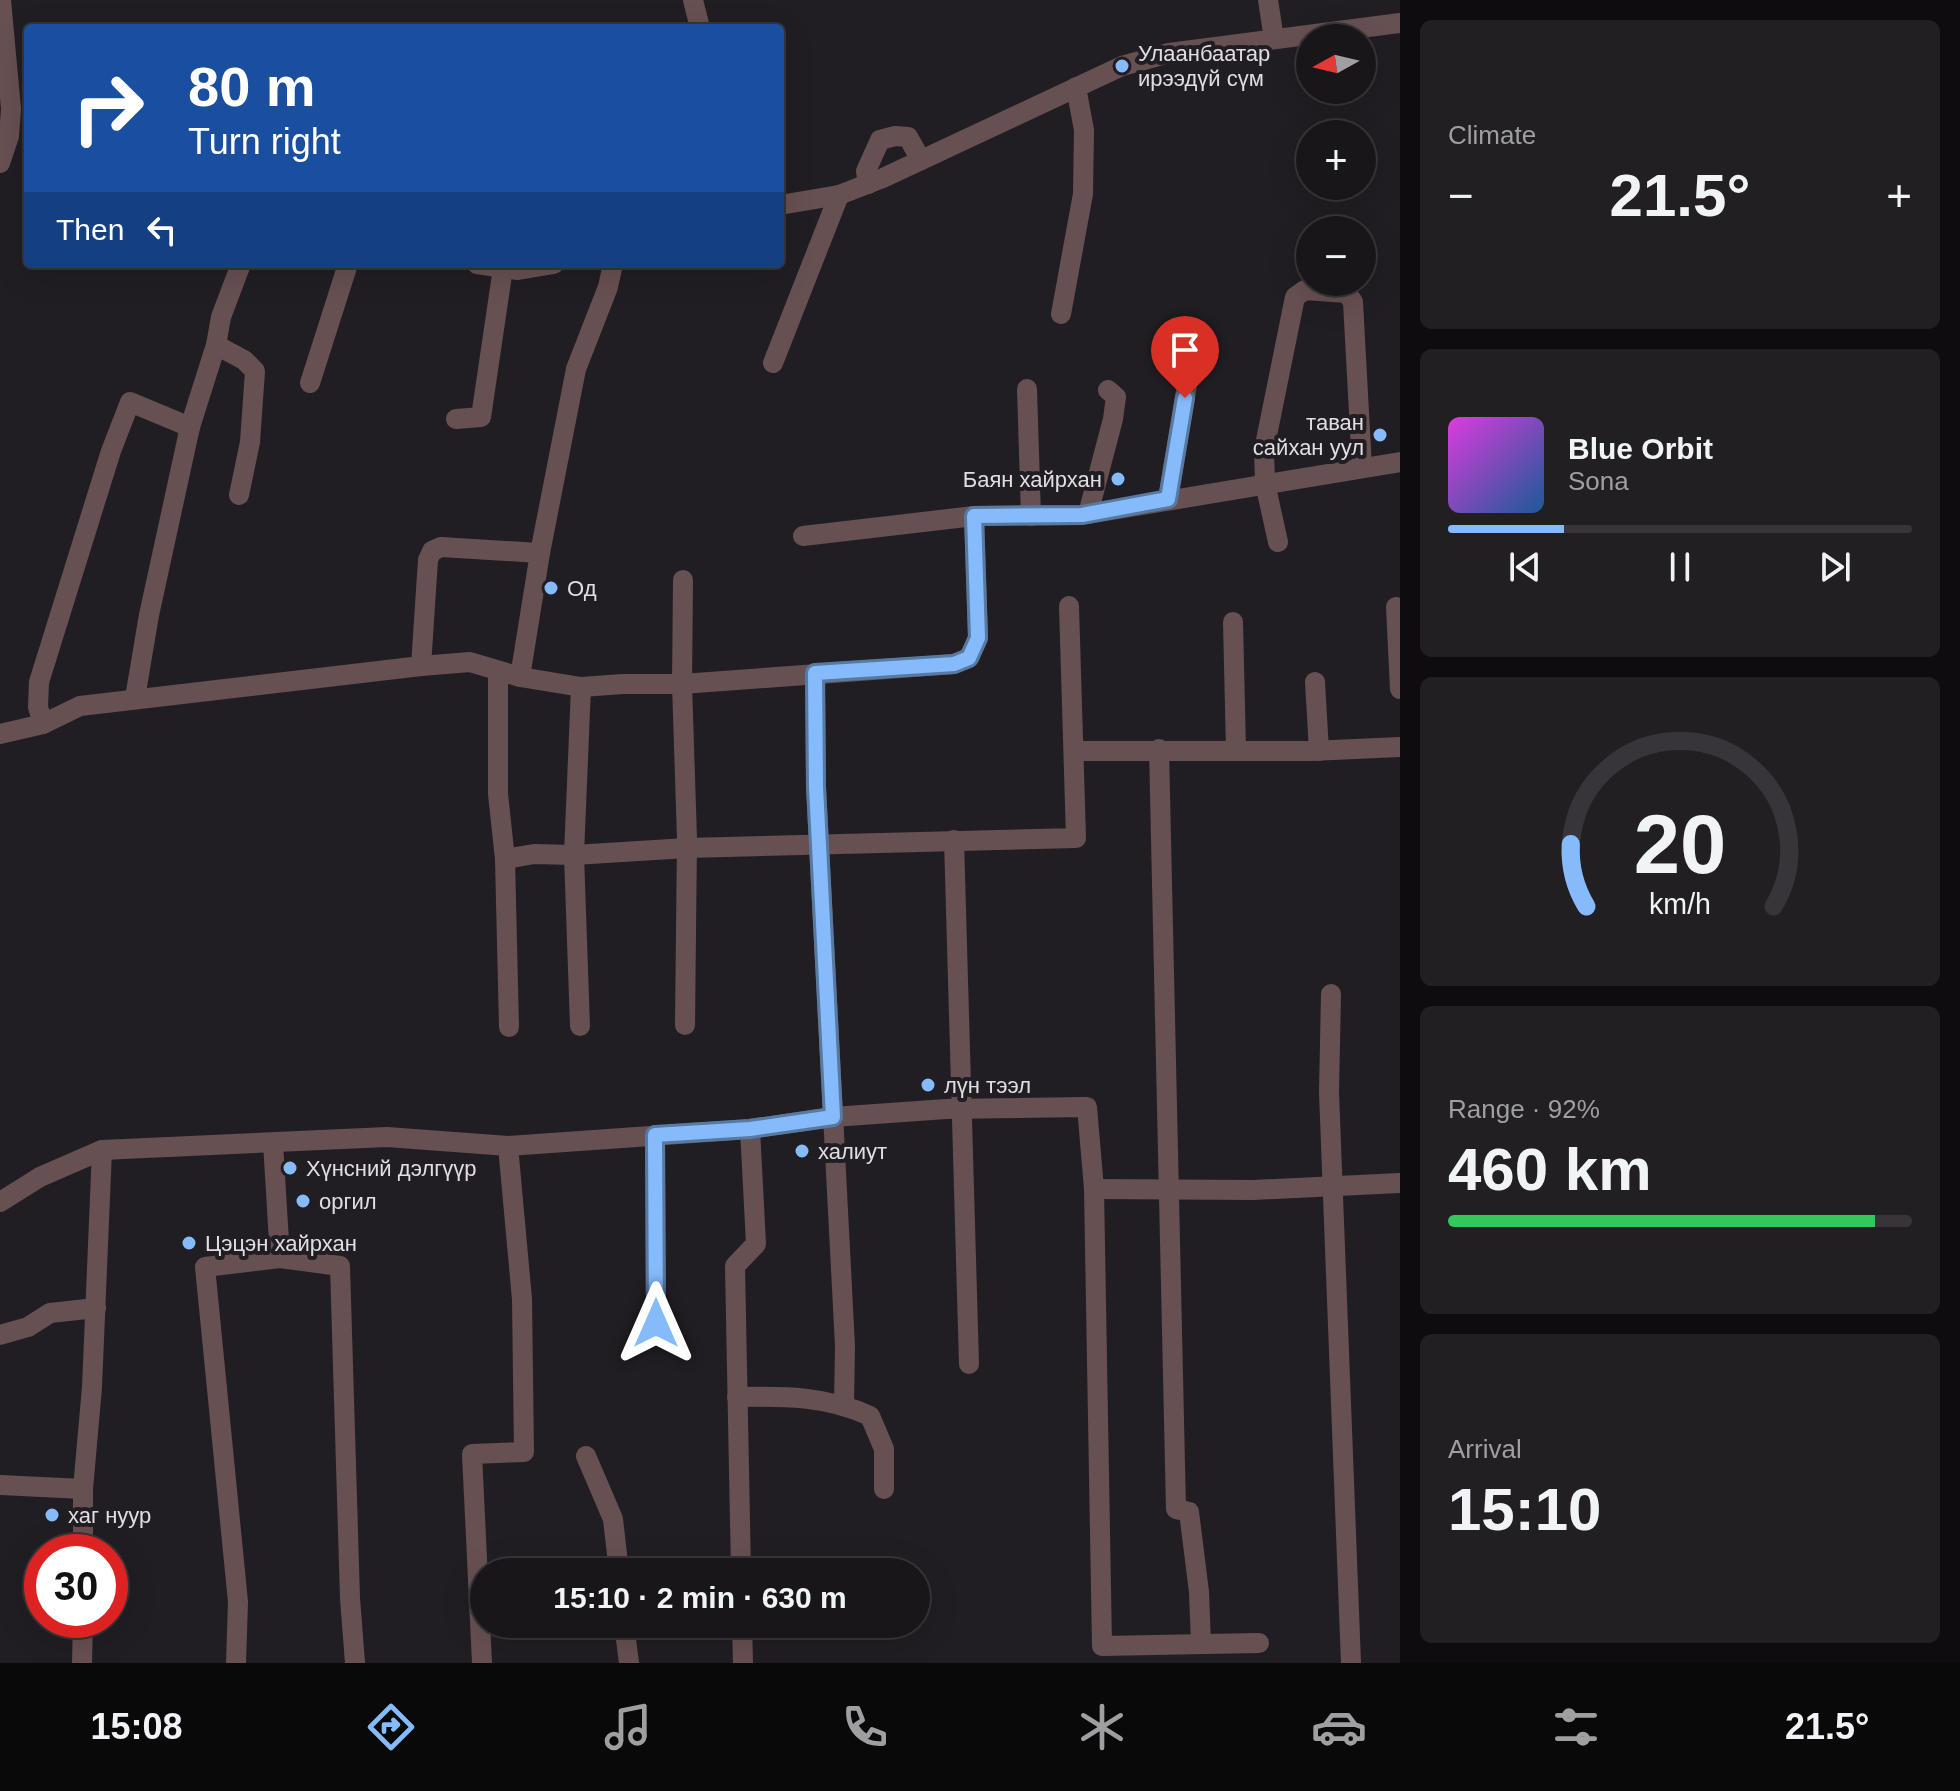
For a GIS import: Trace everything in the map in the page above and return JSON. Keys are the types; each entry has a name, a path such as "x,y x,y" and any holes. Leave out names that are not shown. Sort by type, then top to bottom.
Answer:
{"street":[{"path":"0,163 9,136 5,112 1,0"},
{"path":"693,0 699,24"},
{"path":"1268,0 1274,39"},
{"path":"784,204 839,195 868,184 1122,66 1169,53 1400,23"},
{"path":"1061,314 1083,194 1084,130 1076,87"},
{"path":"5,112 24,98"},
{"path":"868,184 866,171 880,140 908,137 921,160"},
{"path":"773,363 839,195"},
{"path":"135,698 149,615 190,427 216,345 221,317 239,268"},
{"path":"310,383 347,268"},
{"path":"456,419 481,417 503,268 530,268"},
{"path":"520,677 540,553 576,369 608,287 612,268"},
{"path":"1278,542 1265,483 1264,450 1295,297 1305,290 1347,293 1353,302 1362,468"},
{"path":"216,345 244,360 255,371 250,442 239,495"},
{"path":"1168,499 1189,373"},
{"path":"1027,389 1031,516"},
{"path":"1088,514 1113,419 1116,397 1108,390"},
{"path":"43,724 38,707 39,682 107,463 130,402 190,427"},
{"path":"803,536 974,516 1088,514 1400,462"},
{"path":"0,734 43,724 80,706 470,662 520,677 581,687 682,684 954,664 969,658 978,638 974,516"},
{"path":"421,666 428,560 432,551 441,547 540,553"},
{"path":"683,580 682,684 687,848 685,1025"},
{"path":"505,859 534,854 574,855 687,848 1076,838 1069,606"},
{"path":"1396,607 1400,689"},
{"path":"1233,622 1236,750"},
{"path":"498,671 498,794 505,859 509,1027"},
{"path":"815,673 819,845 845,1346 844,1404"},
{"path":"1315,682 1319,751"},
{"path":"580,1026 574,855 581,687"},
{"path":"1075,751 1319,751 1400,747"},
{"path":"1159,749 1176,1509 1189,1512 1199,1592 1201,1644"},
{"path":"954,840 969,1364"},
{"path":"1331,994 1329,1092 1351,1663"},
{"path":"0,1202 40,1177 102,1150 387,1137 508,1146 750,1129 833,1117 962,1108 1087,1107 1094,1189 1102,1646 1259,1643"},
{"path":"741,1558 735,1266 756,1244 750,1129"},
{"path":"655,1135 656,1323"},
{"path":"273,1143 280,1258"},
{"path":"482,1663 472,1454 524,1452 522,1299 508,1146"},
{"path":"83,1534 102,1150"},
{"path":"1094,1189 1253,1190 1400,1183"},
{"path":"236,1663 238,1602 205,1267 280,1258 340,1266 350,1598 355,1663"},
{"path":"0,1335 28,1327 50,1313 96,1308"},
{"path":"737,1397 791,1395 844,1404 870,1416 884,1449 884,1489"},
{"path":"586,1456 613,1519 617,1558"},
{"path":"0,1485 83,1489"},
{"path":"82,1663 83,1638"},
{"path":"626,1638 629,1663"},
{"path":"742,1638 743,1663"}],"place":[{"name":"Улаанбаатар ирээдүй сүм","path":"1122,66"},
{"name":"таван сайхан уул","path":"1380,435"},
{"name":"Баян хайрхан","path":"1118,479"},
{"name":"Од","path":"551,588"},
{"name":"лүн тээл","path":"928,1085"},
{"name":"халиут","path":"802,1151"},
{"name":"Хүнсний дэлгүүр","path":"290,1168"},
{"name":"оргил","path":"303,1201"},
{"name":"Цэцэн хайрхан","path":"189,1243"},
{"name":"хаг нуур","path":"52,1515"}],"route":[{"path":"656,1323 655,1135 750,1129 833,1117 816,787 815,673 954,664 969,658 978,638 974,516 1082,515 1168,499 1185,398"}]}
